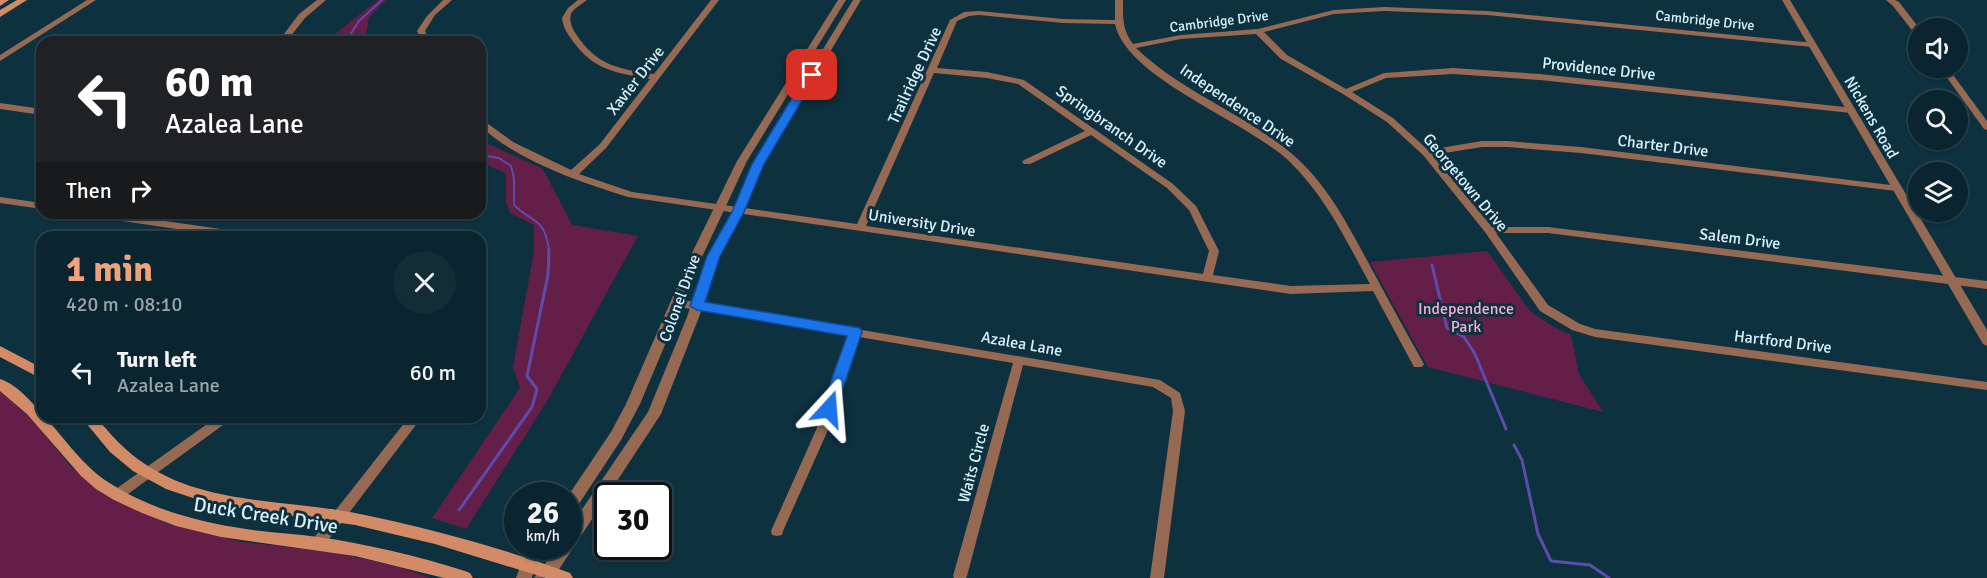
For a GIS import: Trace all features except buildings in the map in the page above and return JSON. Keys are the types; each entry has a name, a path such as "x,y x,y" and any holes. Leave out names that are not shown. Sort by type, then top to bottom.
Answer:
{"main road":[{"path":"0,3 3,8 23,0"},
{"path":"0,351 36,372"},
{"name":"Duck Creek Drive","path":"0,384 36,411"},
{"name":"Duck Creek Drive","path":"46,423 77,467 117,495 176,521 237,534 318,543 410,560 465,578"},
{"name":"Duck Creek Drive","path":"93,423 112,446 148,473 201,496 338,515 415,531 526,572 565,578"}],"street":[{"path":"0,59 92,0"},
{"path":"287,36 302,16 322,0"},
{"path":"424,36 421,31 424,23 437,8 448,0"},
{"path":"583,0 571,7 567,15 566,26 584,52 598,63 615,70 657,77"},
{"name":"Xavier Drive","path":"573,174 603,146 715,0"},
{"name":"Colonel Drive","path":"582,488 616,436 633,404 719,209 756,137 842,0"},
{"name":"Colonel Drive","path":"582,524 654,414 697,306 713,256 738,212 758,164 857,0"},
{"name":"Independence Drive","path":"1119,0 1119,22 1122,34 1131,47 1150,65 1274,144 1297,163 1334,208 1418,364"},
{"path":"1378,0 1384,9"},
{"name":"Nickens Road","path":"1786,0 1987,341"},
{"path":"1890,0 1908,19"},
{"name":"Cambridge Drive","path":"1131,47 1181,37 1258,31 1334,12 1384,9 1487,13 1812,45"},
{"name":"Trailridge Drive","path":"860,228 954,20 967,14 979,13 1063,21 1119,22"},
{"name":"Georgetown Drive","path":"1258,31 1284,57 1347,92 1390,120 1426,153 1489,230 1544,308 1576,327"},
{"name":"Springbranch Drive","path":"933,70 987,75 1021,82 1170,186 1193,208 1214,251 1207,279"},
{"name":"Providence Drive","path":"1347,92 1395,74 1454,71 1540,77 1851,110"},
{"path":"1951,78 1987,127"},
{"path":"0,106 36,111"},
{"name":"University Drive","path":"486,127 496,136 573,174 631,195 1291,290 1377,287"},
{"path":"1027,162 1093,131"},
{"name":"Charter Drive","path":"1426,153 1482,144 1507,144 1581,150 1896,188"},
{"path":"0,200 36,205"},
{"path":"130,219 213,231"},
{"name":"Salem Drive","path":"1489,230 1548,230 1987,285"},
{"name":"Azalea Lane","path":"677,303 1156,383 1176,396 1179,411 1157,578"},
{"name":"Hartford Drive","path":"1576,327 1594,333 1987,386"},
{"path":"777,531 822,430 855,332"},
{"name":"Waits Circle","path":"960,576 1020,360"},
{"path":"117,495 218,423"},
{"path":"318,543 411,423"},
{"name":"Colonel Drive","path":"546,575 557,560"}],"green space":[{"path":"378,0 386,0 369,17 366,36 335,36"},
{"path":"486,143 543,169 572,225 638,236 547,401 466,529 432,518 520,388 513,367 534,251 534,225 510,213 506,202 506,173 486,165"},
{"name":"Independence Park","path":"1487,251 1530,311 1552,326 1571,335 1579,374 1603,412 1428,367 1370,262"},
{"path":"0,390 9,395 38,426 72,468 115,498 166,523 242,542 339,553 402,568 431,578 0,578"}],"waterway":[{"path":"349,36 359,21 382,0"},
{"path":"486,156 499,158 511,166 514,178 514,205 541,226 549,250"},
{"path":"459,510 532,407 537,389 527,376 548,275 549,250"},
{"path":"1432,265 1447,328 1464,337 1475,354 1506,429"},
{"path":"1514,445 1522,460 1538,534 1551,561 1590,565 1609,578"}],"route":[{"path":"812,75 758,164 738,212 713,256 697,306 855,332 829,409"}]}
